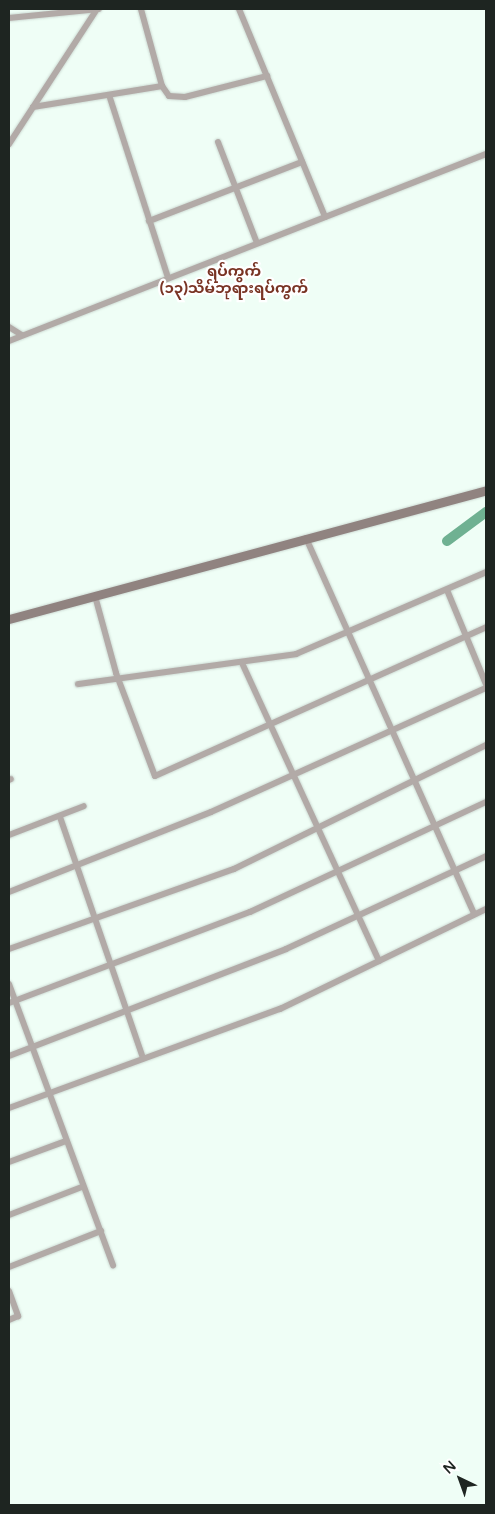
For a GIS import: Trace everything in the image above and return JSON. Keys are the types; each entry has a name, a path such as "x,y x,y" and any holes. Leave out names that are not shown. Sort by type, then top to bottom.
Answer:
{"main road":[{"path":"9,619 486,490"}],"street":[{"path":"9,18 98,9"},
{"path":"9,144 98,9"},
{"path":"141,9 162,86 169,96 185,97 267,76"},
{"path":"239,9 325,217"},
{"path":"33,107 110,98 162,86"},
{"path":"110,98 168,278"},
{"path":"218,142 257,243"},
{"path":"9,341 486,154"},
{"path":"149,221 302,162"},
{"path":"9,327 22,335"},
{"path":"306,538 474,914"},
{"path":"78,684 242,663 296,654 349,634 486,572"},
{"path":"9,892 294,775 486,686 447,590"},
{"path":"95,596 119,678 155,776 486,627"},
{"path":"242,663 379,961"},
{"path":"9,949 94,917 234,869 318,825 486,745"},
{"path":"12,1002 250,912 486,802"},
{"path":"9,835 60,817 84,806"},
{"path":"60,817 75,866 129,1010 144,1058"},
{"path":"9,1056 129,1010 357,916 486,856"},
{"path":"9,1108 280,1009 486,909"},
{"path":"9,984 12,1002 113,1265"},
{"path":"9,1162 66,1141"},
{"path":"9,1214 82,1187"},
{"path":"9,1267 101,1231"},
{"path":"9,1291 18,1316 9,1320"}],"waterway":[{"path":"447,541 486,512"}],"district":[{"name":"ရပ်ကွက် (၁၃)သိမ်ဘုရားရပ်ကွက်","path":"234,280"}]}
